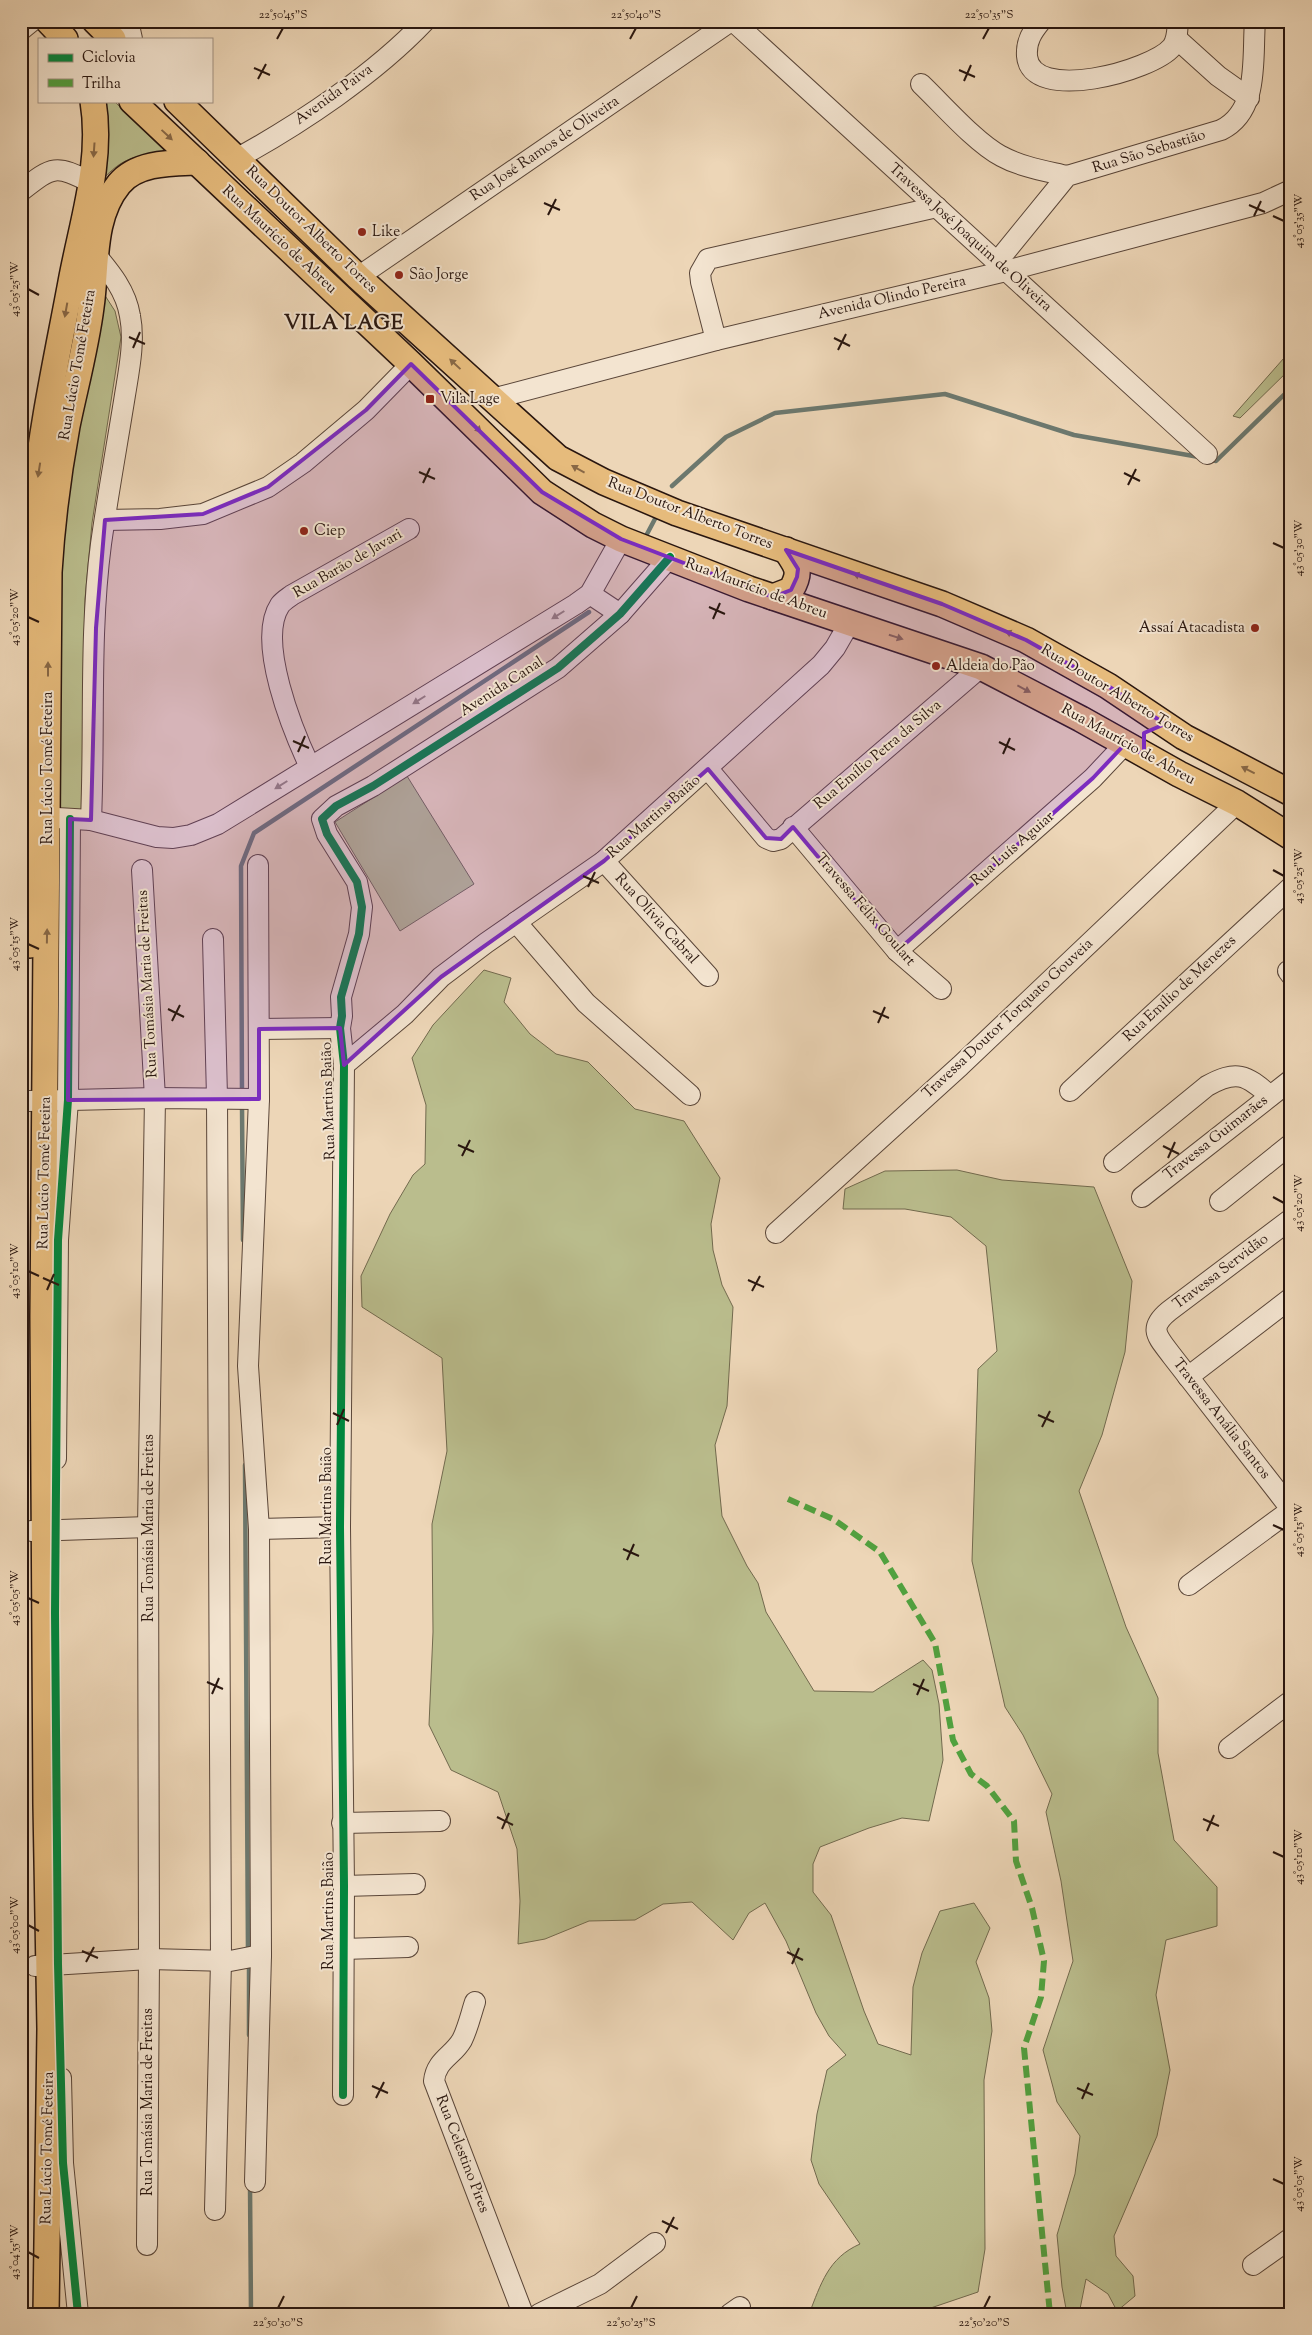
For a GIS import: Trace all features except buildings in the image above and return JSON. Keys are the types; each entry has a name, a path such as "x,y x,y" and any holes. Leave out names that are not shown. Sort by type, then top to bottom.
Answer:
{"main road":[{"path":"48,21 64,38"},
{"path":"95,21 112,38"},
{"name":"Rua Lúcio Tomé Feteira","path":"46,2314 48,1965 43,1317 48,1100 49,582 36,517 35,496 50,400 92,183 96,132 92,102"},
{"name":"Rua Maurício de Abreu","path":"133,102 411,364 542,492 593,525 621,539 773,597 981,667 1238,803 1291,838"},
{"name":"Rua Doutor Alberto Torres","path":"178,102 358,277 551,453 581,471 678,512 942,604 1026,640 1131,700 1184,737 1291,793"},
{"name":"Rua Lúcio Tomé Feteira","path":"36,517 67,427 92,307 95,254 104,212 113,193 126,176 158,165 197,162"},
{"path":"773,597 791,590 797,577 798,569 786,550"},
{"path":"1131,700 1138,714 1133,727 1128,732 1127,745 1141,743 1144,733 1154,726 1165,724"},
{"name":"Rua Lúcio Tomé Feteira","path":"34,2314 48,1965"}],"street":[{"path":"21,30 32,21"},
{"path":"128,21 132,38"},
{"name":"Avenida Paiva","path":"236,159 261,146 322,105 395,49 425,21"},
{"name":"Travessa José Joaquim de Oliveira","path":"732,21 1206,454"},
{"name":"Rua José Ramos de Oliveira","path":"358,277 732,21"},
{"name":"Rua São Sebastião","path":"1067,176 1221,130 1238,120 1249,98 1255,21"},
{"path":"1040,22 1030,35 1027,44 1028,61 1031,68 1051,79 1072,82 1131,70 1166,52 1177,30 1218,76 1249,98"},
{"path":"921,84 981,142 1001,157 1067,176 1002,266"},
{"path":"21,191 42,175 55,169 72,173 92,183"},
{"name":"Avenida Olindo Pereira","path":"492,399 1002,266 1263,203 1291,190"},
{"path":"716,340 700,273 708,259 936,207"},
{"path":"91,820 96,628 101,546 126,389 132,334 124,295 112,275 95,254"},
{"path":"105,520 160,519 203,514 268,487 303,463 366,410 411,364"},
{"name":"Rua Barão de Javari","path":"310,767 292,729 280,687 272,631 276,615 281,603 292,595 408,529"},
{"name":"Avenida Canal","path":"49,818 91,820 143,833 173,838 191,835 218,824 590,594 621,539"},
{"name":"Avenida Canal","path":"328,812 373,786 558,668 620,614 670,557"},
{"path":"590,594 620,614"},
{"name":"Rua Martins Baião","path":"344,1065 405,1014 441,978 516,922 604,861 821,665 835,648 850,622"},
{"name":"Rua Emílio Petra da Silva","path":"708,769 766,838 773,841 781,839 981,667"},
{"name":"Rua Luís Aguiar","path":"897,951 1085,785 1127,745"},
{"name":"Travessa Doutor Torquato Gouveia","path":"776,1233 960,1066 1238,803"},
{"name":"Rua Martins Baião","path":"328,812 322,819 322,824 357,882 362,907 359,934 341,997 342,1016 340,1028 344,1065 340,1528 344,1886 343,2095"},
{"name":"Travessa Félix Goulart","path":"793,827 897,951 941,989"},
{"name":"Rua Olívia Cabral","path":"604,861 657,922 708,976"},
{"path":"215,2210 225,1961 236,1098 259,1029 258,865"},
{"name":"Rua Tomásia Maria de Freitas","path":"142,870 154,1098 148,1527 149,1959 147,2245"},
{"name":"Rua Emílio de Menezes","path":"1070,1091 1291,887"},
{"path":"516,922 586,1003 690,1095"},
{"path":"213,939 236,1098 248,1366 260,1529 255,2182"},
{"name":"Rua Martins Baião","path":"259,1029 340,1028"},
{"path":"1114,1162 1207,1086 1223,1077 1235,1075 1246,1078 1270,1096"},
{"name":"Travessa Guimarães","path":"1142,1197 1291,1080"},
{"name":"Rua Tomásia Maria de Freitas","path":"48,1100 236,1098"},
{"path":"1220,1201 1291,1144"},
{"name":"Travessa Servidão","path":"1156,1327 1158,1320 1169,1311 1291,1219"},
{"path":"1188,1377 1291,1298"},
{"name":"Travessa Anália Santos","path":"1156,1327 1158,1337 1291,1510"},
{"path":"1188,1585 1291,1510"},
{"path":"45,1531 148,1527"},
{"name":"Rua Martins Baião","path":"260,1529 340,1528"},
{"path":"1229,1748 1291,1701"},
{"path":"342,1823 440,1821"},
{"path":"344,1886 415,1884"},
{"path":"343,1949 408,1947"},
{"path":"78,2314 63,2163 48,1965 149,1959 225,1961 256,1956"},
{"name":"Rua Celestino Pires","path":"475,2002 462,2040 440,2063 435,2072 434,2081 523,2314"},
{"path":"1252,2265 1291,2238"},
{"path":"539,2314 600,2284 655,2242"}],"highlighted area":[{"path":"411,364 542,492 621,539 773,597 791,590 797,577 798,569 786,550 942,604 1026,640 1108,686 1165,724 1144,733 1144,755 1125,744 1093,778 897,951 793,827 781,839 766,838 708,769 604,861 441,977 344,1065 340,1028 259,1029 259,1099 68,1100 70,819 91,820 96,628 105,520 203,514 268,487 366,410"}],"green space":[{"path":"101,102 115,102 166,152 146,155 123,162 101,181"},
{"path":"104,294 115,311 121,337 92,523 85,599 83,808 79,813 57,814 60,517"},
{"path":"1291,350 1291,368 1240,418 1233,416"},
{"path":"407,776 474,884 400,931 335,822"},
{"path":"484,970 511,978 504,1002 530,1034 556,1054 588,1062 635,1109 684,1121 720,1178 711,1224 713,1250 722,1285 733,1307 727,1406 715,1445 722,1516 747,1566 758,1583 766,1612 814,1691 873,1692 923,1660 932,1670 939,1704 943,1760 929,1821 902,1818 869,1828 820,1847 813,1864 813,1892 831,1915 864,2011 878,2044 911,2055 913,1987 922,1953 940,1911 974,1903 990,1928 976,1962 989,1998 992,2031 984,2080 985,2249 978,2292 913,2314 809,2314 822,2282 833,2264 849,2250 860,2244 819,2184 811,2160 817,2114 827,2070 846,2055 829,2036 816,2013 786,1941 765,1903 749,1913 733,1940 692,1902 663,1904 635,1920 589,1921 545,1939 518,1944 520,1901 517,1849 498,1792 451,1770 429,1725 433,1632 432,1524 447,1451 442,1358 362,1307 361,1276 390,1214 413,1175 425,1164 426,1105 412,1058 433,1025"},
{"path":"957,1170 1002,1180 1094,1187 1132,1281 1125,1352 1102,1435 1079,1491 1126,1627 1158,1698 1158,1753 1174,1840 1217,1887 1217,1926 1166,1940 1156,1995 1170,2070 1157,2136 1114,2236 1116,2256 1133,2276 1135,2296 1117,2311 1108,2294 1086,2279 1079,2314 1067,2314 1062,2287 1057,2235 1075,2174 1080,2136 1057,2102 1043,2050 1073,1961 1061,1881 1046,1812 1052,1794 1023,1735 1005,1707 972,1561 978,1369 997,1351 986,1246 951,1217 905,1209 843,1209 845,1189 885,1171"}],"waterway":[{"path":"1209,459 1216,461 1291,388"},
{"path":"672,486 726,437 775,413 945,394 1074,435 1199,457"},
{"path":"647,534 656,517"},
{"path":"242,1095 241,866 254,833 589,612"},
{"path":"242,1105 243,1240"},
{"path":"245,1465 248,1952"},
{"path":"249,1963 249,2035"},
{"path":"250,2185 251,2314"}],"marked path":[{"path":"788,1499 833,1519 880,1552 935,1643 953,1740 971,1774 987,1786 1014,1821 1016,1861 1032,1908 1044,1961 1041,1997 1024,2048 1050,2314"}],"cycle path":[{"path":"343,2095 344,1886 340,1527 344,1065 340,1028 342,1016 341,997 359,934 362,907 357,882 327,834 322,819 336,806 373,786 558,668 620,614 670,557"},
{"path":"70,819 68,1100 58,1240 55,1613 58,1964 63,2163 78,2314"}],"place":[{"name":"Like","path":"362,232"},
{"name":"São Jorge","path":"399,275"},
{"name":"Vila Lage","path":"430,399"},
{"name":"Ciep","path":"304,531"},
{"name":"Assaí Atacadista","path":"1255,628"},
{"name":"Aldeia do Pão","path":"936,666"}],"district":[{"name":"VILA LAGE","path":"344,324"}]}
